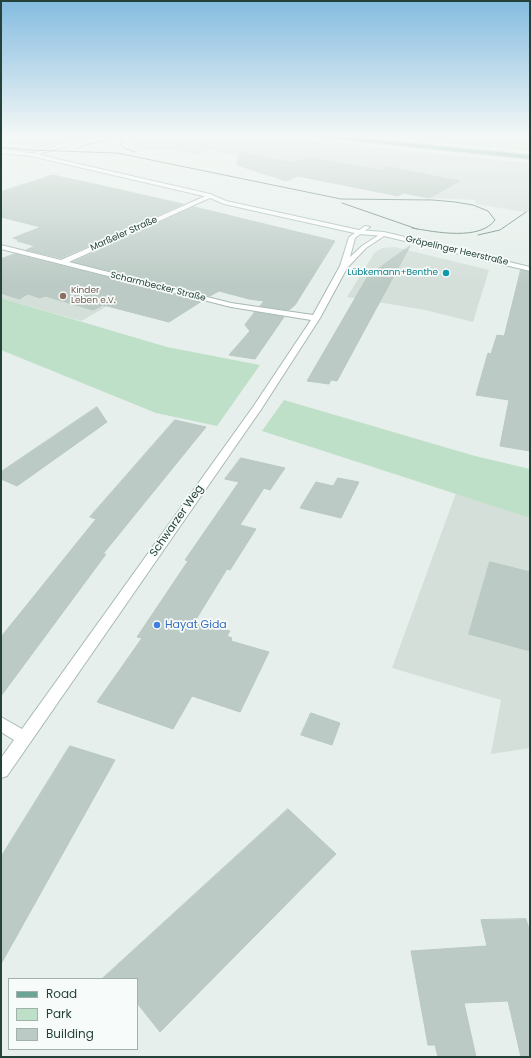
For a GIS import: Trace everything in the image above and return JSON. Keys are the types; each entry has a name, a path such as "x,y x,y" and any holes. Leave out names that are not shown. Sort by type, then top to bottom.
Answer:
{"street":[{"name":"Gröpelinger Heerstraße","path":"157,184 213,197 233,198 367,227 384,234 530,269"},
{"name":"Gröpelinger Heerstraße","path":"213,197 224,202 359,232 384,234"},
{"name":"Marßeler Straße","path":"61,263 213,197"},
{"name":"Schwarzer Weg","path":"1,771 257,408 316,318 344,266 352,237 367,227"},
{"name":"Schwarzer Weg","path":"344,266 364,247 384,234"},
{"name":"Scharmbecker Straße","path":"1,247 210,300 316,318"},
{"path":"1,724 23,738"}],"shaded area":[{"path":"356,184 530,184 530,213 476,204 475,200 429,198 403,193 398,196"},
{"path":"395,247 489,270 473,322 425,310 347,297 375,252 382,248"},
{"name":"Kinder Leben e.V.","path":"59,268 136,290 81,321 1,298 1,294"},
{"path":"456,493 530,518 530,748 491,754 501,700 392,668"}],"green space":[{"path":"1,298 167,347 260,365 217,426 156,413 1,350"},
{"path":"284,400 475,456 530,469 530,518 262,431"}],"building":[{"path":"24,184 95,184 183,204 61,258 26,250 35,246 17,241 20,240 13,238 41,227 1,217 1,192"},
{"path":"340,184 454,184 429,198 403,193 398,196"},
{"path":"194,207 335,241 295,305 289,310 260,306 264,301 249,299 219,291 210,296 74,262"},
{"path":"410,246 337,381 331,380 329,384 307,381 368,276"},
{"path":"15,254 202,301 169,322 103,305 93,310 45,296 40,298 28,294 19,299 1,293 1,259"},
{"path":"521,270 530,272 530,451 500,446 509,400 476,395 488,353 491,354 497,335 504,336"},
{"path":"255,312 284,317 255,359 229,355 250,331 245,325"},
{"path":"97,407 107,422 17,486 1,479 1,472"},
{"path":"175,420 206,427 103,554 106,554 1,696 1,637 96,519 90,517"},
{"path":"241,458 285,468 270,490 264,488 240,525 256,529 230,570 227,569 195,621 230,631 227,636 232,638 231,641 269,652 240,712 192,696 173,729 97,702 142,638 137,637 188,561 185,560 239,482 225,479"},
{"path":"338,478 359,482 341,518 300,508 316,482 333,486"},
{"path":"490,562 530,572 530,651 469,634"},
{"path":"311,713 340,723 332,745 301,735"},
{"path":"70,746 115,760 1,964 1,857"},
{"path":"288,809 336,854 160,1032 138,1004 138,978 103,978"},
{"path":"526,919 530,932 530,1057 521,1057 508,1001 464,1003 476,1057 438,1057 435,1045 428,1045 411,951 487,946 481,920"}],"tram line":[{"path":"270,184 341,199 433,200 455,202 473,205 488,211 495,220 488,227 479,231 468,233 444,233 416,229"},
{"path":"342,203 416,229"},
{"path":"478,235 500,230 526,212"}],"place":[{"name":"Lübkemann+Benthe","path":"446,273"},
{"name":"Kinder Leben e.V.","path":"63,296"},
{"name":"Hayat Gida","path":"157,625"}]}
